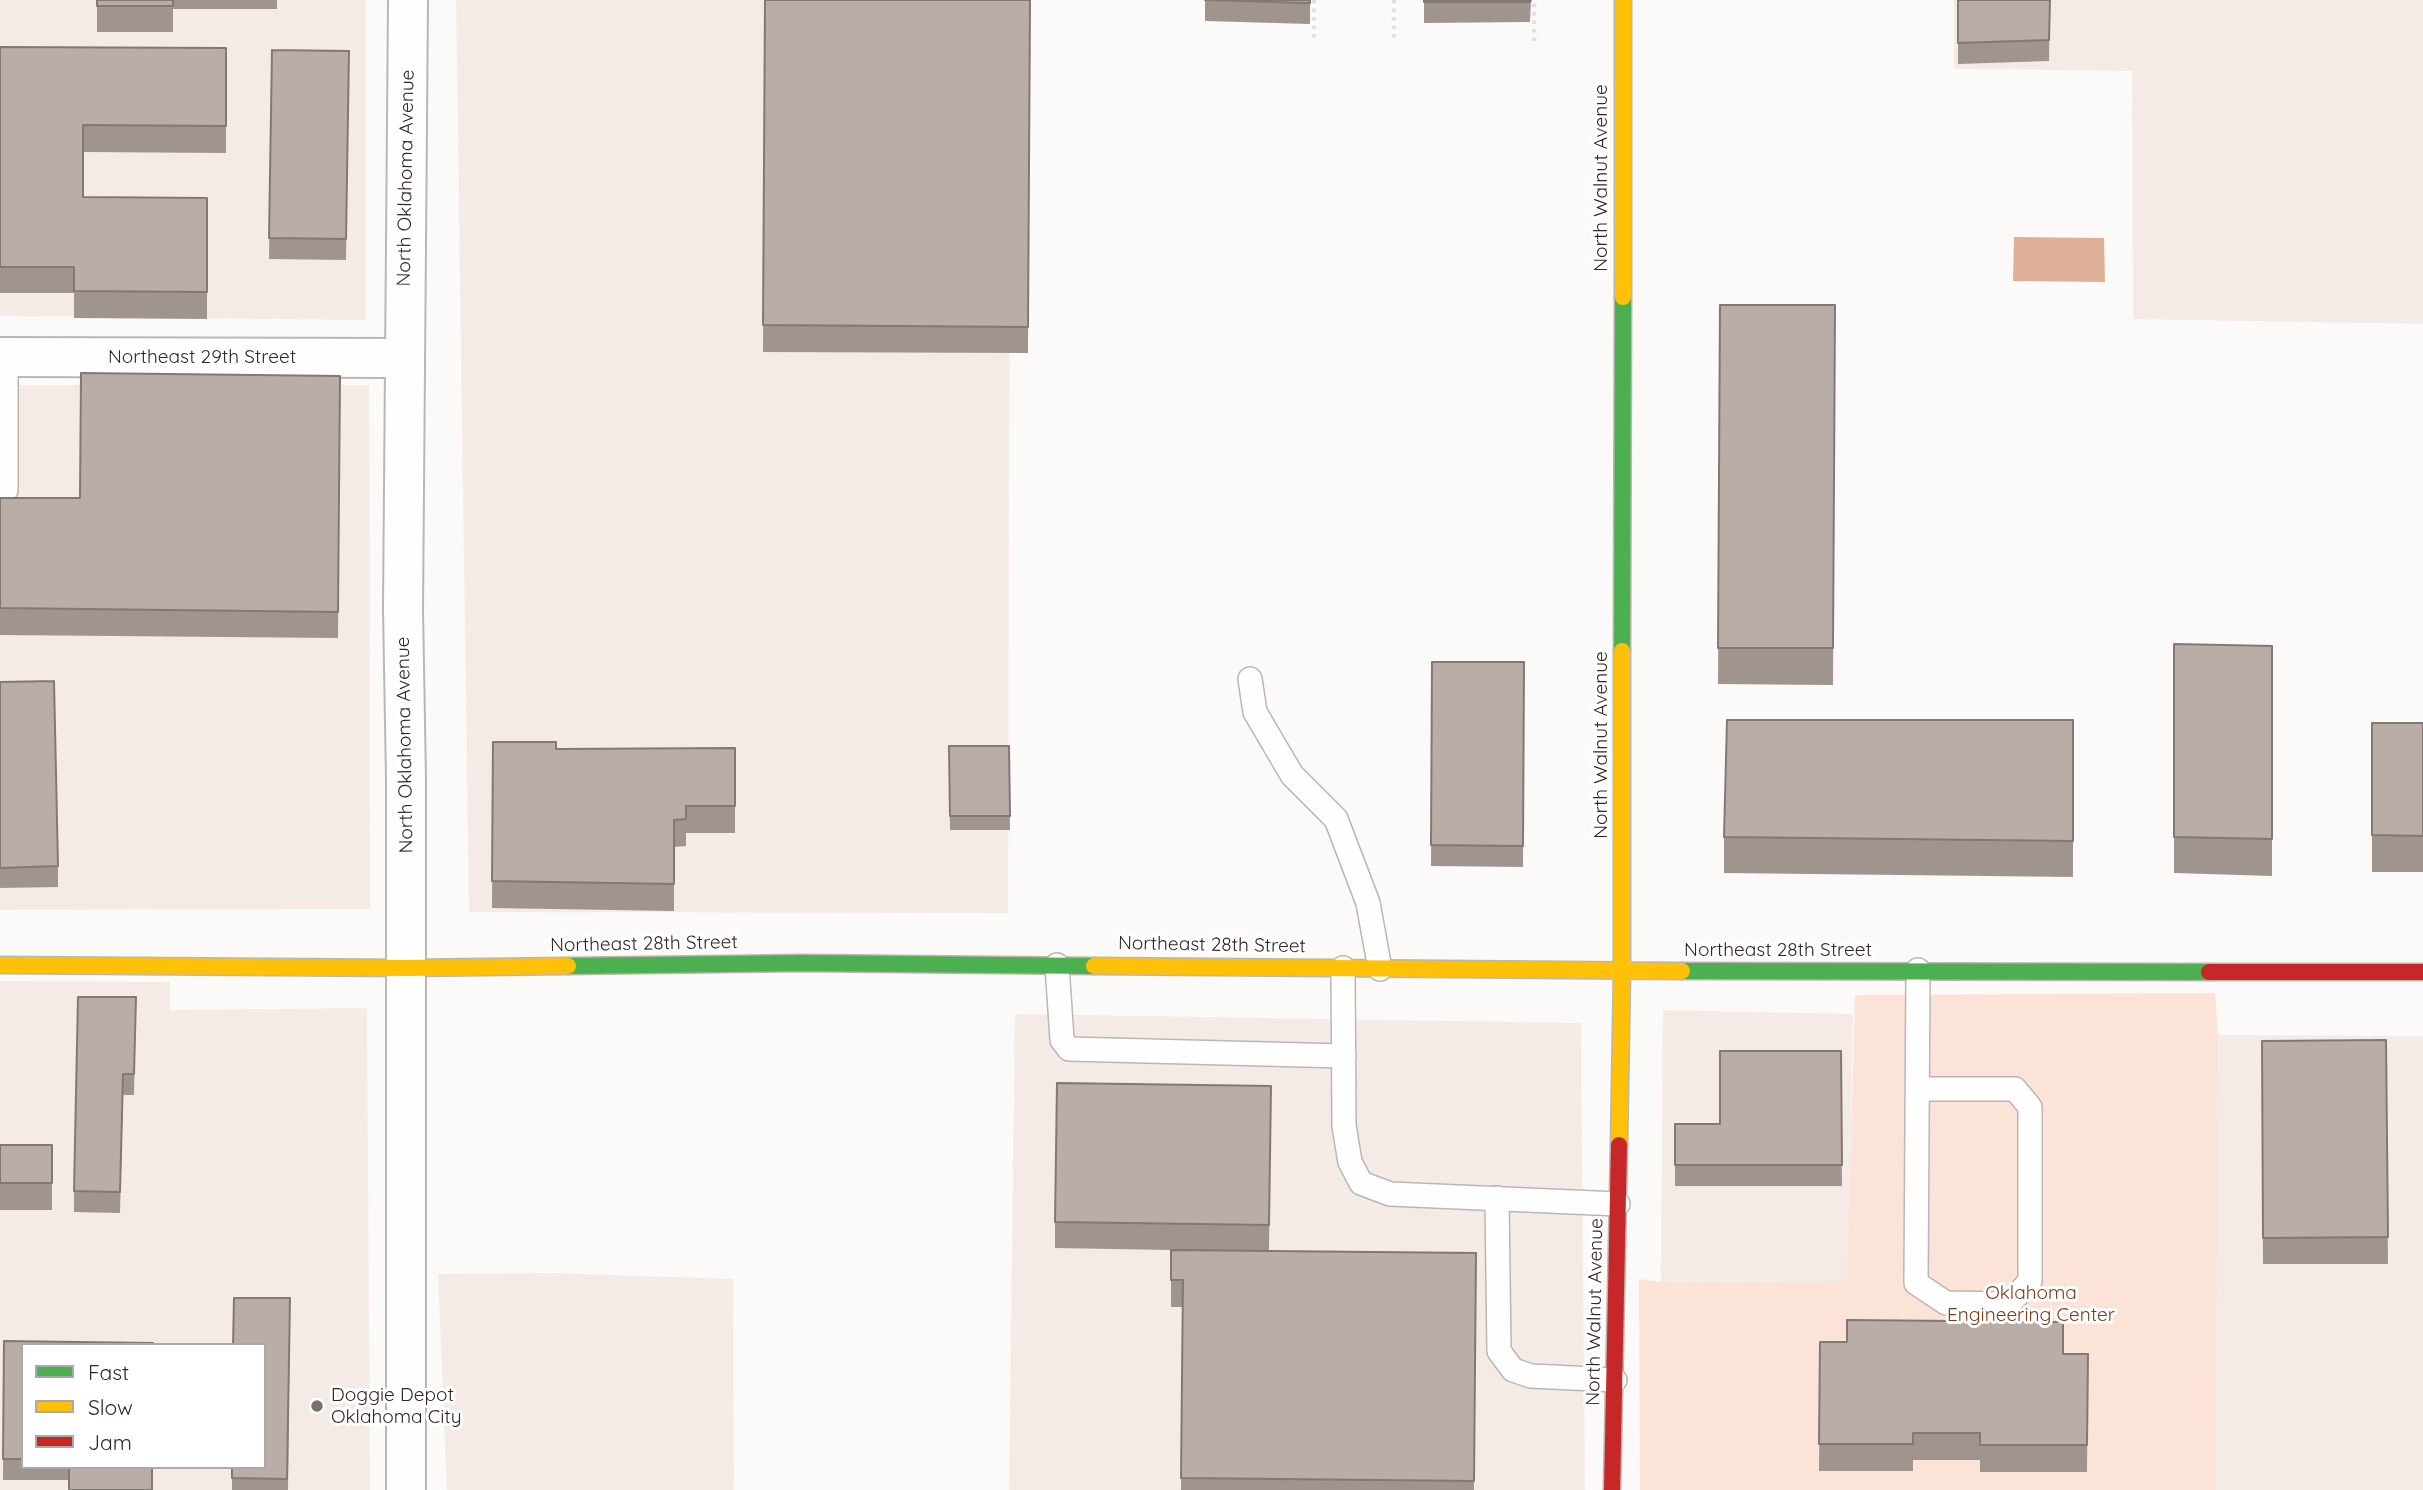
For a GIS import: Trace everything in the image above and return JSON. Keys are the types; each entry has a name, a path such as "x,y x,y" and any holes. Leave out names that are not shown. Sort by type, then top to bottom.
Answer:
{"street":[{"name":"North Oklahoma Avenue","path":"405,1490 407,968 403,609 408,0"},
{"name":"North Walnut Avenue","path":"1612,1490 1622,971 1623,0"},
{"name":"Northeast 29th Street","path":"3,357 404,358"},
{"name":"Northeast 28th Street","path":"0,965 407,968 804,963 1622,971 2423,972"}],"lane":[{"path":"3,357 6,490"},
{"path":"1250,679 1255,712 1292,775 1336,819 1368,903 1380,969"},
{"path":"1057,965 1062,1040 1069,1049 1344,1056"},
{"path":"1343,968 1347,1148 1350,1162 1361,1183 1390,1194 1618,1204"},
{"path":"1918,1089 2014,1089 2030,1107 2030,1281 2008,1304 1946,1303 1916,1283 1919,970"},
{"path":"1497,1198 1499,1351 1513,1370 1531,1376 1615,1380"}],"path":[{"path":"1314,0 1314,38"},
{"path":"1394,0 1394,39"},
{"path":"1534,0 1534,41"}],"shaded area":[{"path":"0,0 366,0 366,320 0,316"},
{"path":"456,0 1010,0 1008,913 469,912"},
{"path":"1954,0 2423,0 2423,324 2133,319 2132,71 1954,69"},
{"path":"2014,237 2104,238 2105,282 2013,281"},
{"path":"0,385 369,385 370,909 0,910"},
{"path":"0,981 170,982 170,1010 367,1008 370,1490 0,1490"},
{"path":"1663,1010 1853,1014 1848,1281 1661,1282"},
{"path":"1015,1014 1581,1023 1585,1490 1009,1490"},
{"path":"2218,1035 2423,1036 2423,1490 2216,1490"},
{"path":"553,1273 733,1279 734,1490 447,1490 438,1274"}],"green space":[{"name":"Oklahoma Engineering Center","path":"2215,993 2218,1035 2216,1490 1640,1490 1639,1279 1661,1282 1847,1281 1855,995"}],"building":[{"path":"97,0 173,0 173,6 97,6"},
{"path":"765,0 1030,0 1028,327 763,325"},
{"path":"1205,0 1310,0 1310,3"},
{"path":"1424,0 1531,0 1424,2"},
{"path":"1958,0 2050,0 2049,40 1958,43"},
{"path":"0,47 226,48 226,126 83,125 83,197 207,198 207,292 74,291 74,267 0,267"},
{"path":"272,50 349,51 346,239 269,238"},
{"path":"1720,305 1835,305 1833,648 1718,648"},
{"path":"81,373 340,376 338,612 0,608 0,498 80,498"},
{"path":"2174,644 2272,646 2272,839 2174,837"},
{"path":"1432,662 1524,662 1523,846 1431,845"},
{"path":"54,681 58,866 0,868 0,682"},
{"path":"1727,720 2073,720 2073,841 1724,837"},
{"path":"2372,723 2423,723 2423,836 2372,835"},
{"path":"493,742 556,742 556,749 735,748 735,806 686,806 686,819 674,820 674,884 492,881"},
{"path":"949,746 1009,746 1010,816 950,816"},
{"path":"78,997 136,997 134,1074 123,1074 120,1192 74,1191"},
{"path":"2386,1040 2388,1237 2263,1238 2262,1041"},
{"path":"1720,1051 1841,1051 1842,1165 1675,1165 1675,1124 1720,1124"},
{"path":"1057,1083 1271,1086 1269,1225 1055,1222"},
{"path":"0,1145 52,1145 52,1183 0,1183"},
{"path":"1171,1250 1476,1253 1474,1481 1181,1478 1183,1280 1171,1280"},
{"path":"234,1298 290,1298 287,1479 232,1478 232,1469 266,1469 266,1343 233,1343"},
{"path":"1847,1320 2063,1322 2063,1354 2088,1354 2087,1445 1980,1445 1980,1433 1913,1433 1913,1444 1819,1444 1820,1342 1847,1342"},
{"path":"4,1341 153,1343 21,1343 21,1459 3,1459"},
{"path":"69,1469 152,1469 152,1490 69,1490"}],"traffic: fast":[{"path":"1622,651 1623,297"},
{"path":"568,966 804,963 1094,966"},
{"path":"1682,971 2209,972"}],"traffic: slow":[{"path":"1623,0 1623,297"},
{"path":"1619,1145 1622,651"},
{"path":"0,965 406,968 568,966"},
{"path":"1094,966 1682,971"}],"traffic: jam":[{"path":"2209,972 2423,972"},
{"path":"1612,1490 1619,1145"}],"place":[{"name":"Doggie Depot Oklahoma City","path":"317,1406"}]}
